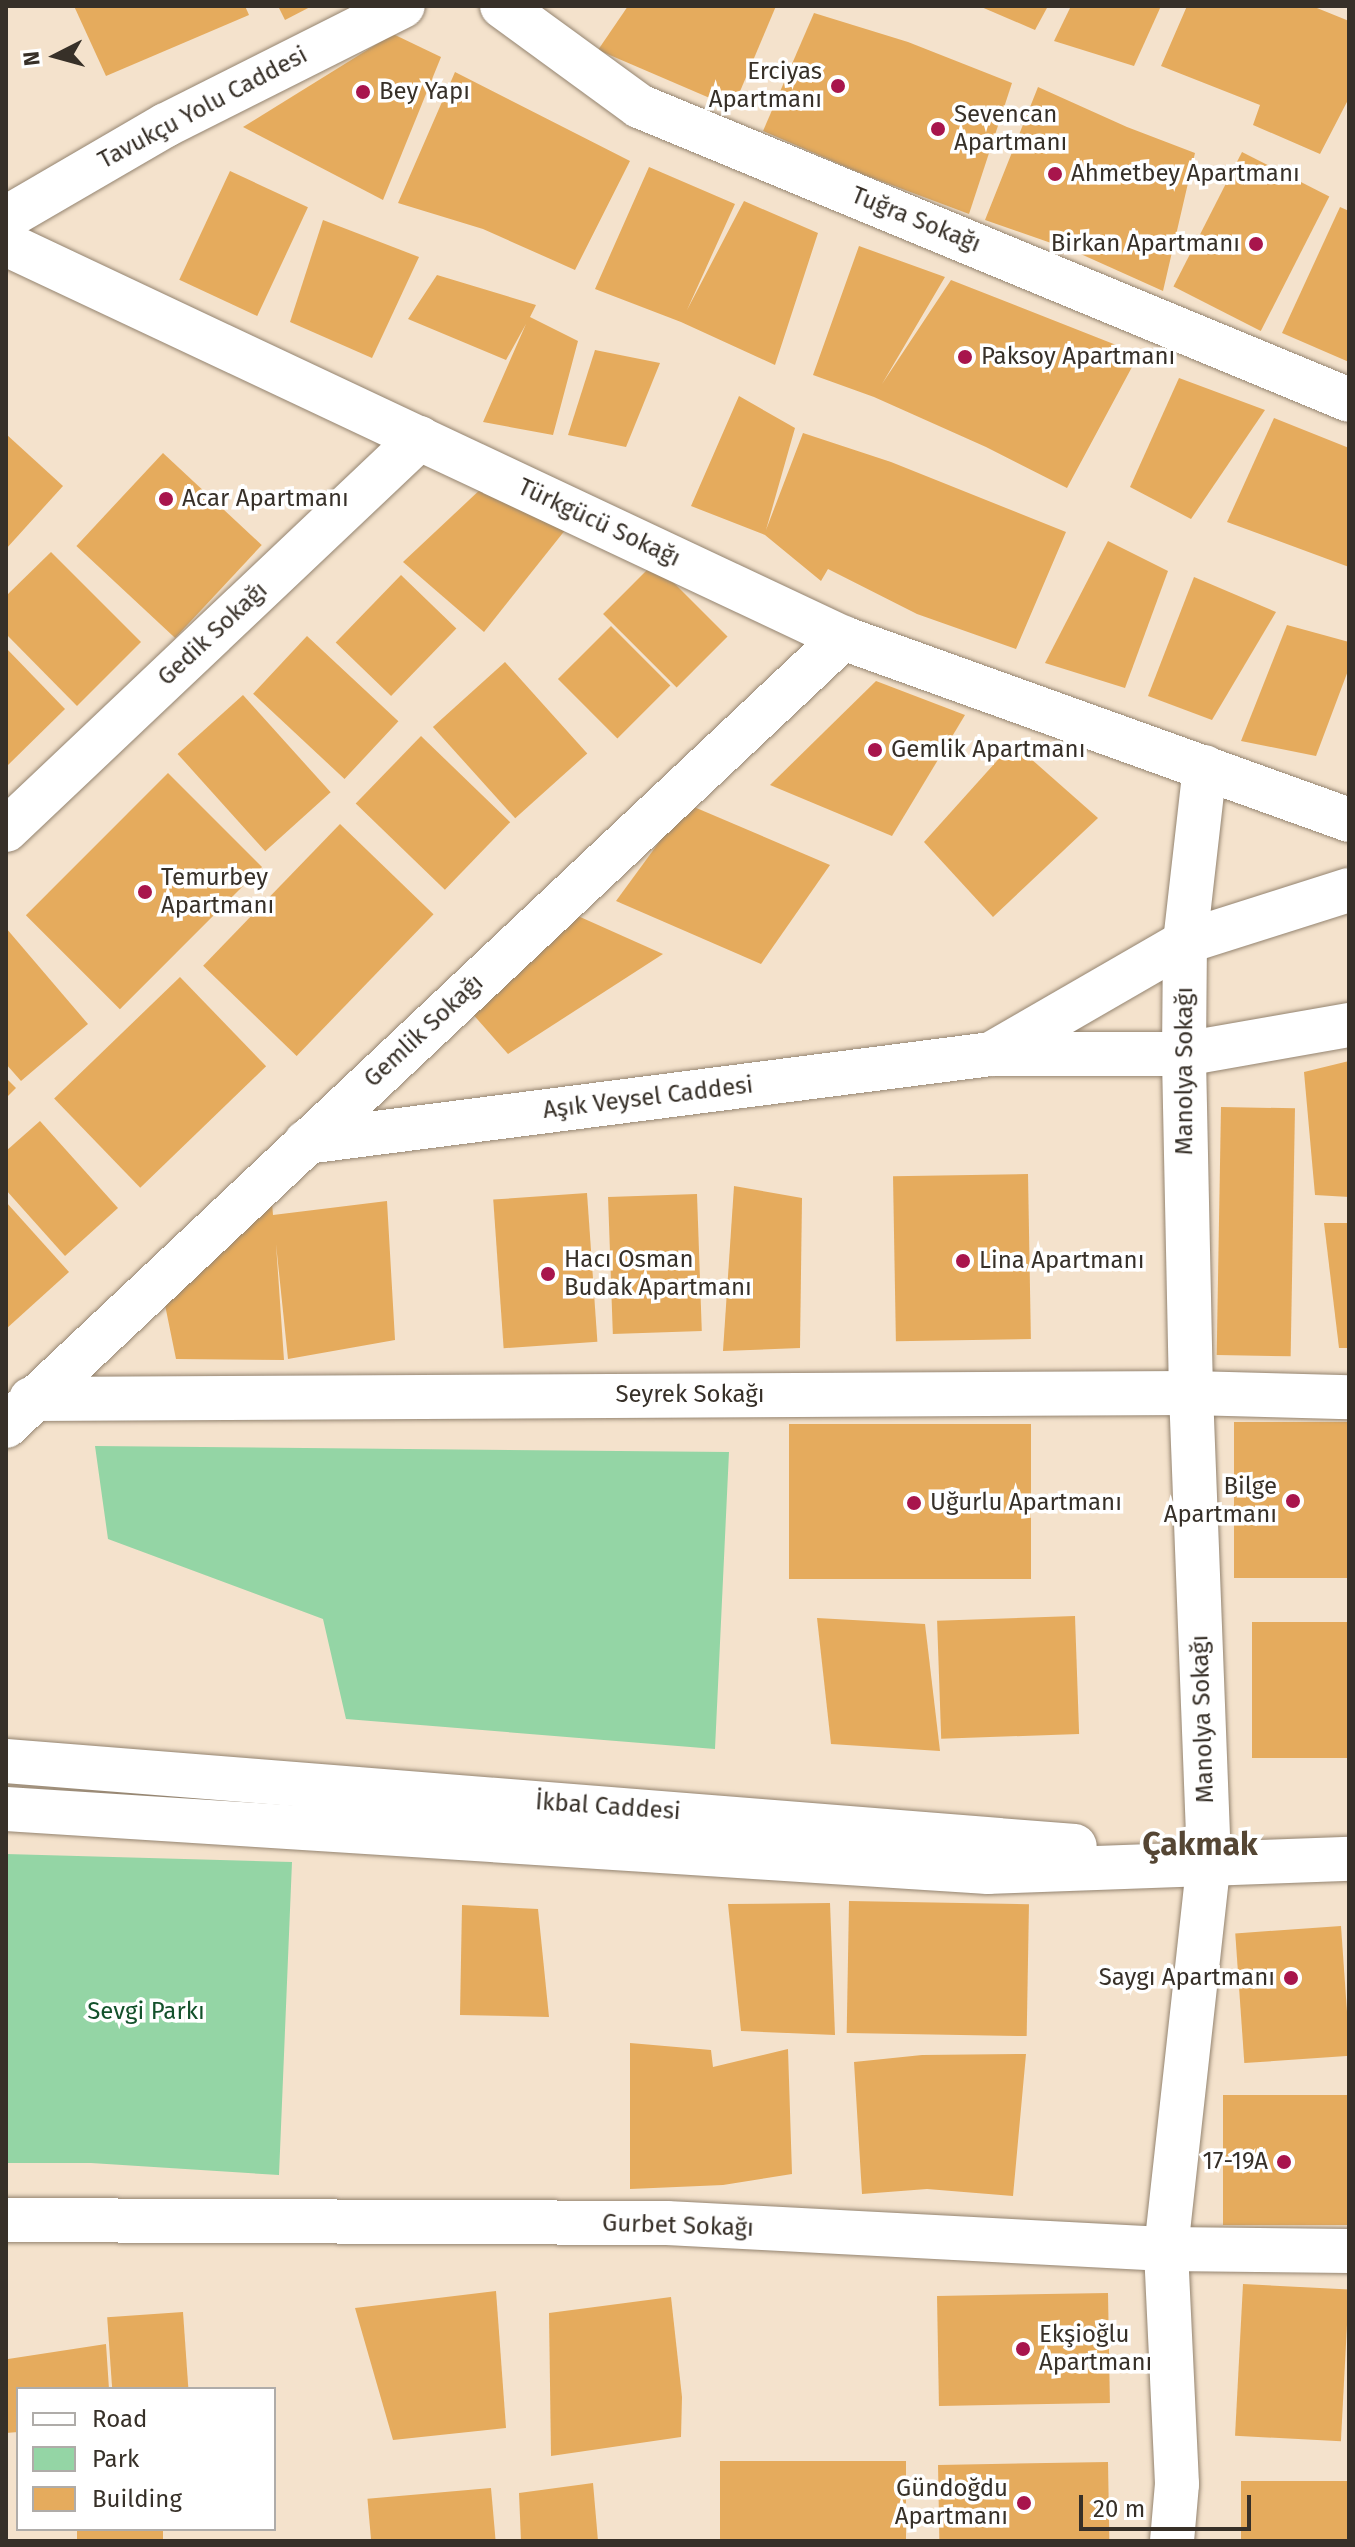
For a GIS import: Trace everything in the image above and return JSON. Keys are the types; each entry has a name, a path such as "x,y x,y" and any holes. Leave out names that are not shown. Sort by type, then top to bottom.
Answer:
{"street":[{"name":"Tavukçu Yolu Caddesi","path":"6,218 166,125 403,6"},
{"name":"Tuğra Sokağı","path":"502,6 639,106 1349,400"},
{"name":"Türkgücü Sokağı","path":"6,244 843,638 1349,820"},
{"name":"Gedik Sokağı","path":"6,830 420,438"},
{"name":"Gemlik Sokağı","path":"19,1412 843,638"},
{"path":"1185,942 1205,767"},
{"name":"Aşık Veysel Caddesi","path":"991,1054 1185,942 1349,890"},
{"name":"Manolya Sokağı","path":"1172,2541 1177,2484 1166,2249 1209,1861 1191,1393 1184,1054 1185,942"},
{"name":"Aşık Veysel Caddesi","path":"306,1142 991,1054 1184,1054 1349,1025"},
{"name":"Seyrek Sokağı","path":"19,1412 1191,1393 1349,1397"},
{"name":"İkbal Caddesi","path":"6,1761 990,1837 1209,1861"},
{"name":"İkbal Caddesi","path":"6,1809 988,1872 1209,1861 1349,1859"},
{"name":"Gurbet Sokağı","path":"6,2220 667,2223 1166,2249 1349,2251"}],"green space":[{"path":"95,1446 729,1452 715,1749 346,1719 323,1619 108,1539"},
{"name":"Sevgi Parkı","path":"6,1854 292,1862 279,2175 91,2163 6,2163"}],"building":[{"path":"74,6 245,6 249,15 106,76"},
{"path":"278,6 312,6 285,20"},
{"path":"628,6 776,6 733,108 598,50"},
{"path":"979,6 1048,6 1035,30"},
{"path":"1071,6 1161,6 1134,66 1054,41"},
{"path":"1187,6 1312,6 1349,21 1349,98 1320,154 1253,125 1260,105 1161,66"},
{"path":"814,13 908,42 1012,83 969,214 865,175 763,131"},
{"name":"Bey Yapı","path":"393,34 441,57 383,200 243,127"},
{"path":"455,72 630,161 575,270 483,229 398,203"},
{"path":"1038,87 1195,153 1163,291 1074,251 985,220"},
{"name":"Birkan Apartmanı","path":"1242,152 1329,196 1261,331 1173,287"},
{"path":"649,167 735,204 687,310 744,201 818,233 775,365 681,322 595,289"},
{"path":"230,171 308,207 257,316 179,280"},
{"path":"1340,207 1349,211 1349,362 1282,333"},
{"path":"323,220 419,257 372,358 290,322"},
{"path":"859,246 945,277 882,384 951,280 1139,354 1067,488 986,447 874,397 813,375"},
{"path":"437,275 536,305 530,317 578,341 553,435 483,422 526,324 506,360 408,319"},
{"path":"595,350 660,363 626,447 568,435"},
{"path":"1179,378 1265,410 1191,519 1130,487"},
{"path":"739,396 795,428 766,530 803,433 891,462 1066,532 1016,649 917,614 828,569 821,581 765,535 691,506"},
{"path":"1274,418 1349,448 1349,567 1227,522"},
{"path":"6,434 63,486 6,549"},
{"name":"Acar Apartmanı","path":"163,453 262,545 175,638 76,546"},
{"path":"484,486 566,529 484,632 403,562"},
{"path":"1108,541 1168,571 1125,688 1045,663"},
{"path":"51,552 141,642 77,706 6,634 6,596"},
{"path":"654,563 728,637 677,687 603,614"},
{"path":"401,575 456,628 391,696 336,643"},
{"path":"1194,577 1276,612 1212,720 1148,696"},
{"path":"1287,625 1349,642 1349,668 1316,756 1241,741"},
{"path":"611,626 670,685 617,738 558,679"},
{"path":"307,636 398,721 345,779 253,694"},
{"path":"6,648 65,709 6,767"},
{"path":"505,662 587,753 515,818 433,727"},
{"name":"Gemlik Apartmanı","path":"876,681 965,715 892,836 770,785"},
{"path":"243,695 331,792 265,851 178,754"},
{"path":"421,736 510,822 445,890 356,804"},
{"path":"1013,743 1098,818 993,917 924,842"},
{"name":"Temurbey Apartmanı","path":"168,773 262,867 120,1009 26,915"},
{"path":"687,804 830,865 761,964 616,901"},
{"path":"340,824 434,914 297,1056 203,966"},
{"path":"569,912 663,954 508,1054 463,1003"},
{"path":"6,928 88,1024 21,1081 6,1064"},
{"path":"180,977 266,1066 140,1188 54,1099"},
{"path":"1349,1061 1349,1197 1315,1195 1304,1072"},
{"path":"6,1078 16,1088 6,1098"},
{"path":"1221,1107 1295,1108 1291,1356 1217,1355"},
{"path":"40,1121 118,1208 65,1256 6,1190 6,1151"},
{"name":"Lina Apartmanı","path":"1028,1174 1031,1339 896,1341 893,1176"},
{"path":"734,1186 802,1198 800,1348 723,1351"},
{"name":"Hacı Osman Budak Apartmanı","path":"587,1193 597,1342 504,1348 493,1200"},
{"path":"697,1194 702,1331 613,1334 608,1197"},
{"path":"387,1201 395,1340 288,1359 276,1244 284,1360 176,1359 163,1295 272,1203 273,1215"},
{"path":"6,1202 69,1272 6,1329"},
{"path":"1324,1223 1349,1223 1349,1348 1339,1348"},
{"name":"Bilge Apartmanı","path":"1234,1422 1349,1422 1349,1578 1234,1578"},
{"name":"Uğurlu Apartmanı","path":"789,1424 1031,1424 1031,1579 789,1579"},
{"path":"1075,1616 1079,1734 941,1739 937,1621"},
{"path":"817,1618 925,1624 940,1751 831,1744"},
{"path":"1252,1622 1349,1622 1349,1758 1252,1758"},
{"path":"849,1901 1029,1904 1027,2036 847,2033"},
{"path":"830,1903 835,2035 741,2031 728,1904"},
{"path":"462,1905 538,1909 549,2017 460,2015"},
{"name":"Saygı Apartmanı","path":"1341,1926 1349,2056 1244,2063 1235,1933"},
{"path":"630,2043 711,2050 713,2067 788,2049 792,2174 723,2185 630,2189"},
{"path":"1026,2054 1013,2196 927,2189 862,2194 854,2062 922,2055"},
{"name":"17-19A","path":"1223,2095 1349,2095 1349,2225 1223,2225"},
{"path":"1243,2284 1349,2290 1341,2441 1235,2436"},
{"path":"496,2291 506,2428 393,2440 355,2308"},
{"name":"Ekşioğlu Apartmanı","path":"1108,2293 1110,2403 939,2406 937,2296"},
{"path":"671,2297 682,2397 681,2437 551,2456 549,2313"},
{"path":"183,2312 188,2387 112,2387 107,2317"},
{"path":"106,2344 109,2387 16,2387 16,2432 6,2433 8,2359"},
{"path":"720,2461 906,2461 906,2541 720,2541"},
{"name":"Gündoğdu Apartmanı","path":"1108,2462 1109,2541 939,2541 938,2465"},
{"path":"1241,2481 1349,2481 1349,2541 1241,2541"},
{"path":"593,2483 598,2541 521,2541 519,2493"},
{"path":"491,2488 496,2541 371,2541 367,2499"},
{"path":"77,2531 163,2531 163,2541 77,2541"}],"place":[{"name":"Erciyas Apartmanı","path":"838,86"},
{"name":"Bey Yapı","path":"363,92"},
{"name":"Sevencan Apartmanı","path":"938,129"},
{"name":"Ahmetbey Apartmanı","path":"1055,174"},
{"name":"Birkan Apartmanı","path":"1256,244"},
{"name":"Paksoy Apartmanı","path":"965,357"},
{"name":"Acar Apartmanı","path":"166,499"},
{"name":"Gemlik Apartmanı","path":"875,750"},
{"name":"Temurbey Apartmanı","path":"145,892"},
{"name":"Lina Apartmanı","path":"963,1261"},
{"name":"Hacı Osman Budak Apartmanı","path":"548,1274"},
{"name":"Bilge Apartmanı","path":"1293,1501"},
{"name":"Uğurlu Apartmanı","path":"914,1503"},
{"name":"Saygı Apartmanı","path":"1291,1978"},
{"name":"17-19A","path":"1284,2162"},
{"name":"Ekşioğlu Apartmanı","path":"1023,2349"},
{"name":"Gündoğdu Apartmanı","path":"1024,2503"}],"district":[{"name":"Çakmak","path":"1200,1844"}]}
